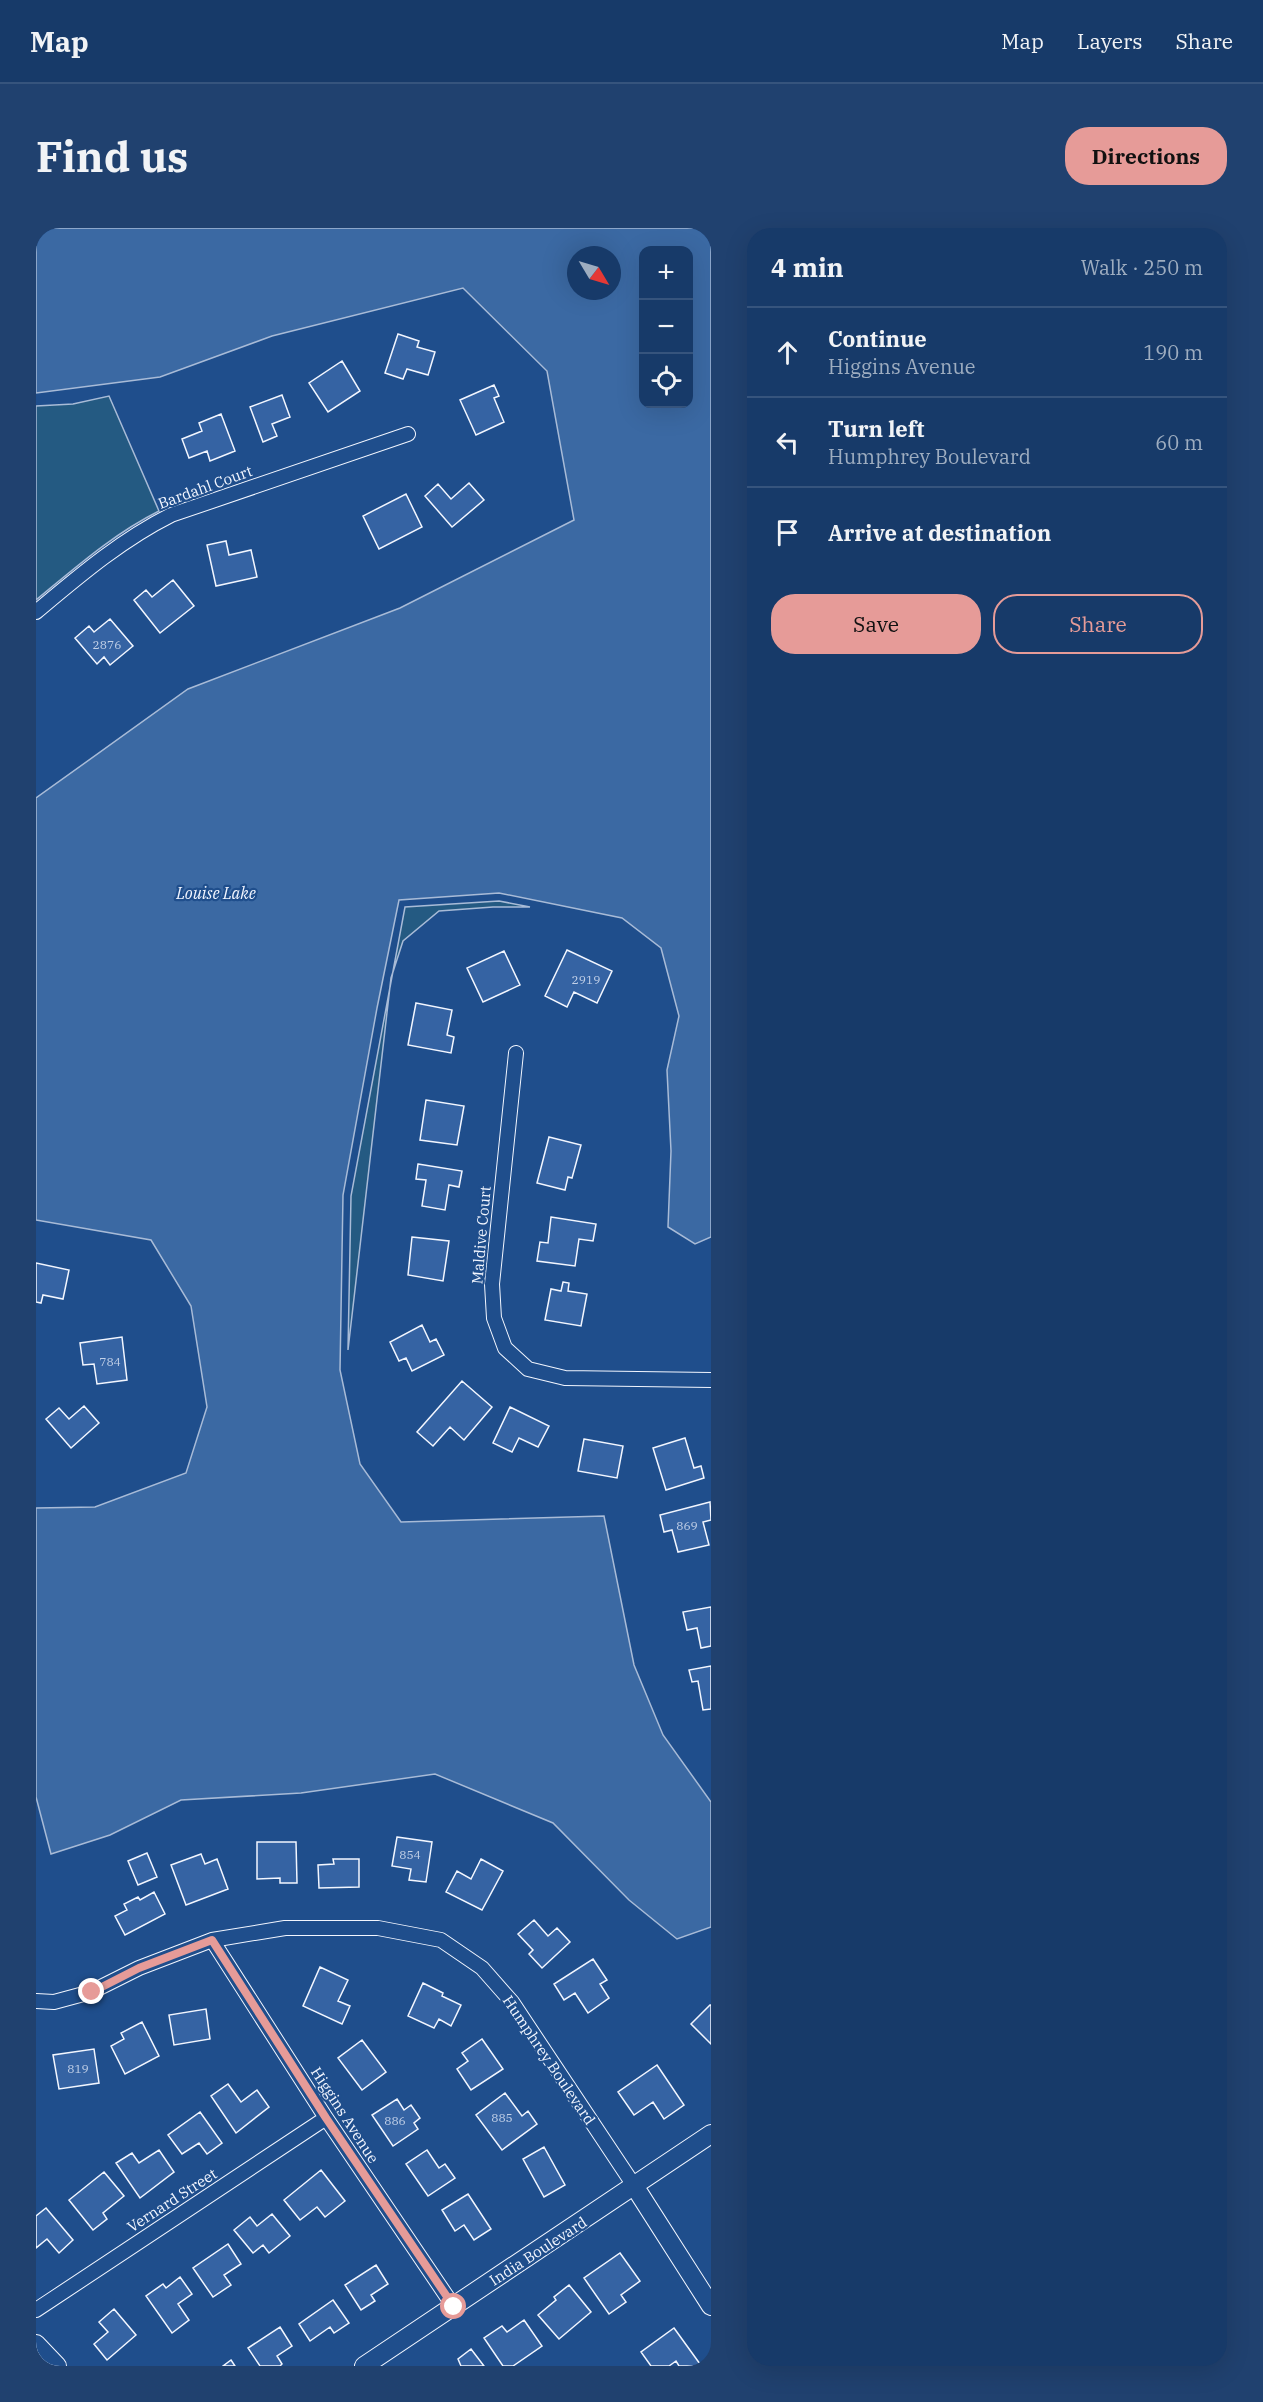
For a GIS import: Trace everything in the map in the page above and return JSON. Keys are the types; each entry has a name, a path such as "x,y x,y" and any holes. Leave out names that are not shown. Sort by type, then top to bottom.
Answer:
{"street":[{"name":"Bardahl Court","path":"36,612 106,554 142,529 171,514 408,434"},
{"name":"Maldive Court","path":"516,1053 492,1284 494,1318 505,1348 528,1369 565,1378 711,1380"},
{"name":"Humphrey Boulevard","path":"36,2001 54,2002 92,1992 139,1968 212,1940 285,1928 378,1928 441,1940 482,1968 512,2002 711,2306"},
{"name":"Higgins Avenue","path":"212,1940 326,2118 454,2307"},
{"name":"Vernard Street","path":"36,2310 326,2118"},
{"name":"India Boulevard","path":"364,2366 635,2187 711,2134"},
{"path":"36,2344 57,2366"}],"shaded area":[{"path":"109,396 159,511 110,541 36,600 36,406 73,404"},
{"path":"499,901 530,907 439,911 403,941 393,973 405,907"},
{"path":"390,988 348,1350 351,1196"}],"water":[{"name":"Louise Lake","path":"36,228 711,228 711,1237 695,1244 668,1227 671,1151 667,1070 679,1016 661,948 622,918 499,893 399,900 343,1195 340,1370 360,1464 401,1522 604,1516 634,1665 663,1735 711,1802 711,1927 677,1939 629,1900 553,1823 435,1774 301,1793 181,1800 110,1835 51,1854 36,1797 36,1508 95,1507 186,1473 207,1407 191,1306 151,1240 36,1220 36,798 188,689 400,608 574,520 547,371 463,288 272,336 160,377 36,393"}],"building":[{"path":"398,334 419,341 417,347 435,352 428,375 407,369 403,379 385,373"},
{"path":"342,361 360,391 328,412 309,383"},
{"path":"494,385 499,396 494,398 504,422 476,435 460,400"},
{"path":"282,395 290,417 272,424 277,436 263,442 250,407"},
{"path":"221,414 235,451 210,461 207,451 189,458 182,439 202,431 199,423"},
{"path":"469,483 484,500 452,527 425,496 438,484 451,499"},
{"path":"406,494 422,527 379,549 363,516"},
{"path":"226,541 229,555 251,550 257,577 216,586 207,545"},
{"path":"173,580 194,606 160,633 134,600 146,590 152,597"},
{"path":"110,619 133,646 110,665 104,657 97,664 75,638 89,626 94,632"},
{"path":"567,950 612,971 597,1003 574,992 567,1007 545,996"},
{"path":"504,951 520,985 483,1002 467,968"},
{"path":"416,1003 452,1010 447,1035 454,1037 451,1053 408,1045"},
{"path":"426,1100 464,1106 457,1145 420,1140"},
{"path":"549,1137 581,1145 572,1178 568,1177 565,1190 537,1183"},
{"path":"418,1164 462,1171 459,1187 449,1185 445,1210 422,1206 426,1180 416,1179"},
{"path":"551,1217 596,1224 593,1241 579,1239 575,1266 537,1261 540,1242 548,1243"},
{"path":"412,1237 449,1241 443,1281 408,1275"},
{"path":"36,1263 69,1270 63,1299 43,1295 41,1303 36,1302"},
{"path":"563,1282 569,1283 568,1291 587,1294 581,1326 545,1320 551,1289 561,1291"},
{"path":"422,1325 430,1342 436,1339 444,1355 412,1371 406,1358 399,1361 390,1342"},
{"path":"122,1337 127,1380 97,1384 94,1364 83,1365 80,1343"},
{"path":"462,1381 492,1407 464,1440 450,1427 433,1446 417,1432"},
{"path":"84,1406 99,1423 71,1448 46,1419 59,1408 69,1419"},
{"path":"510,1407 549,1426 538,1447 519,1438 512,1452 493,1443"},
{"path":"685,1438 694,1468 701,1466 704,1478 666,1490 653,1448"},
{"path":"584,1439 623,1446 617,1478 578,1471"},
{"path":"710,1502 711,1520 703,1522 709,1545 678,1552 672,1530 664,1532 660,1515"},
{"path":"711,1607 711,1646 701,1648 697,1628 687,1630 683,1612"},
{"path":"711,1666 711,1709 703,1710 698,1681 692,1682 689,1670"},
{"path":"397,1837 432,1842 426,1882 409,1880 411,1869 392,1866"},
{"path":"257,1842 296,1842 297,1883 280,1883 280,1878 257,1879"},
{"path":"147,1853 157,1877 138,1885 128,1861"},
{"path":"201,1854 205,1864 217,1859 228,1889 186,1905 171,1865"},
{"path":"333,1859 359,1859 359,1887 319,1888 318,1865 334,1864"},
{"path":"481,1859 503,1871 482,1910 446,1892 457,1871 471,1879"},
{"path":"154,1892 165,1914 125,1935 115,1916 127,1910 124,1904 138,1897 140,1900"},
{"path":"534,1920 548,1936 557,1928 570,1942 542,1968 529,1954 533,1950 518,1934"},
{"path":"593,1959 607,1980 600,1984 609,1998 588,2013 575,1993 564,2000 554,1984"},
{"path":"320,1967 348,1980 338,2001 350,2006 342,2024 303,2006"},
{"path":"423,1983 461,2005 451,2026 439,2019 434,2028 408,2016"},
{"path":"711,2005 711,2044 691,2024"},
{"path":"206,2009 210,2039 174,2045 169,2015"},
{"path":"142,2022 159,2056 125,2074 111,2046 124,2039 121,2033"},
{"path":"482,2039 503,2069 471,2090 457,2069 468,2061 462,2053"},
{"path":"362,2040 386,2072 362,2090 338,2058"},
{"path":"94,2049 99,2083 59,2089 53,2055"},
{"path":"657,2065 684,2105 664,2119 653,2102 634,2115 618,2092"},
{"path":"228,2084 241,2102 257,2090 269,2107 236,2133 211,2096"},
{"path":"505,2093 522,2116 528,2111 537,2124 502,2150 476,2115"},
{"path":"397,2099 404,2110 411,2105 420,2118 414,2123 418,2129 393,2146 372,2115"},
{"path":"200,2112 222,2143 207,2154 199,2143 182,2154 168,2135"},
{"path":"544,2147 565,2185 544,2197 523,2159"},
{"path":"159,2150 174,2172 140,2198 116,2163 132,2153 139,2163"},
{"path":"427,2150 439,2168 445,2164 455,2178 428,2196 406,2164"},
{"path":"321,2170 345,2201 325,2217 317,2207 300,2220 284,2200"},
{"path":"104,2172 124,2196 103,2213 107,2219 93,2230 69,2200"},
{"path":"468,2194 491,2229 474,2240 464,2225 455,2231 442,2210"},
{"path":"46,2208 73,2240 59,2253 47,2239 36,2248 36,2216"},
{"path":"272,2214 290,2236 269,2253 263,2245 253,2253 234,2230 250,2217 257,2226"},
{"path":"228,2244 241,2264 224,2275 231,2285 213,2297 193,2268"},
{"path":"620,2253 640,2281 621,2295 626,2302 609,2314 584,2278"},
{"path":"376,2265 388,2284 371,2295 375,2301 361,2310 345,2285"},
{"path":"180,2277 192,2294 178,2304 189,2320 172,2333 146,2296 163,2284 166,2288"},
{"path":"569,2285 591,2312 559,2339 538,2315 556,2300 554,2297"},
{"path":"333,2300 349,2323 334,2333 330,2327 310,2341 299,2324"},
{"path":"114,2309 136,2335 107,2360 94,2344 108,2332 99,2322"},
{"path":"524,2320 542,2346 513,2366 503,2366 484,2338 502,2326 507,2332"},
{"path":"280,2327 292,2346 277,2356 282,2364 280,2366 260,2366 248,2348"},
{"path":"674,2328 700,2364 698,2366 679,2366 676,2361 669,2366 651,2366 641,2352"},
{"path":"471,2349 484,2366 461,2366 458,2359"},
{"path":"231,2360 235,2366 223,2366"}],"route":[{"path":"92,1992 139,1968 212,1940 326,2118 454,2307"}]}
